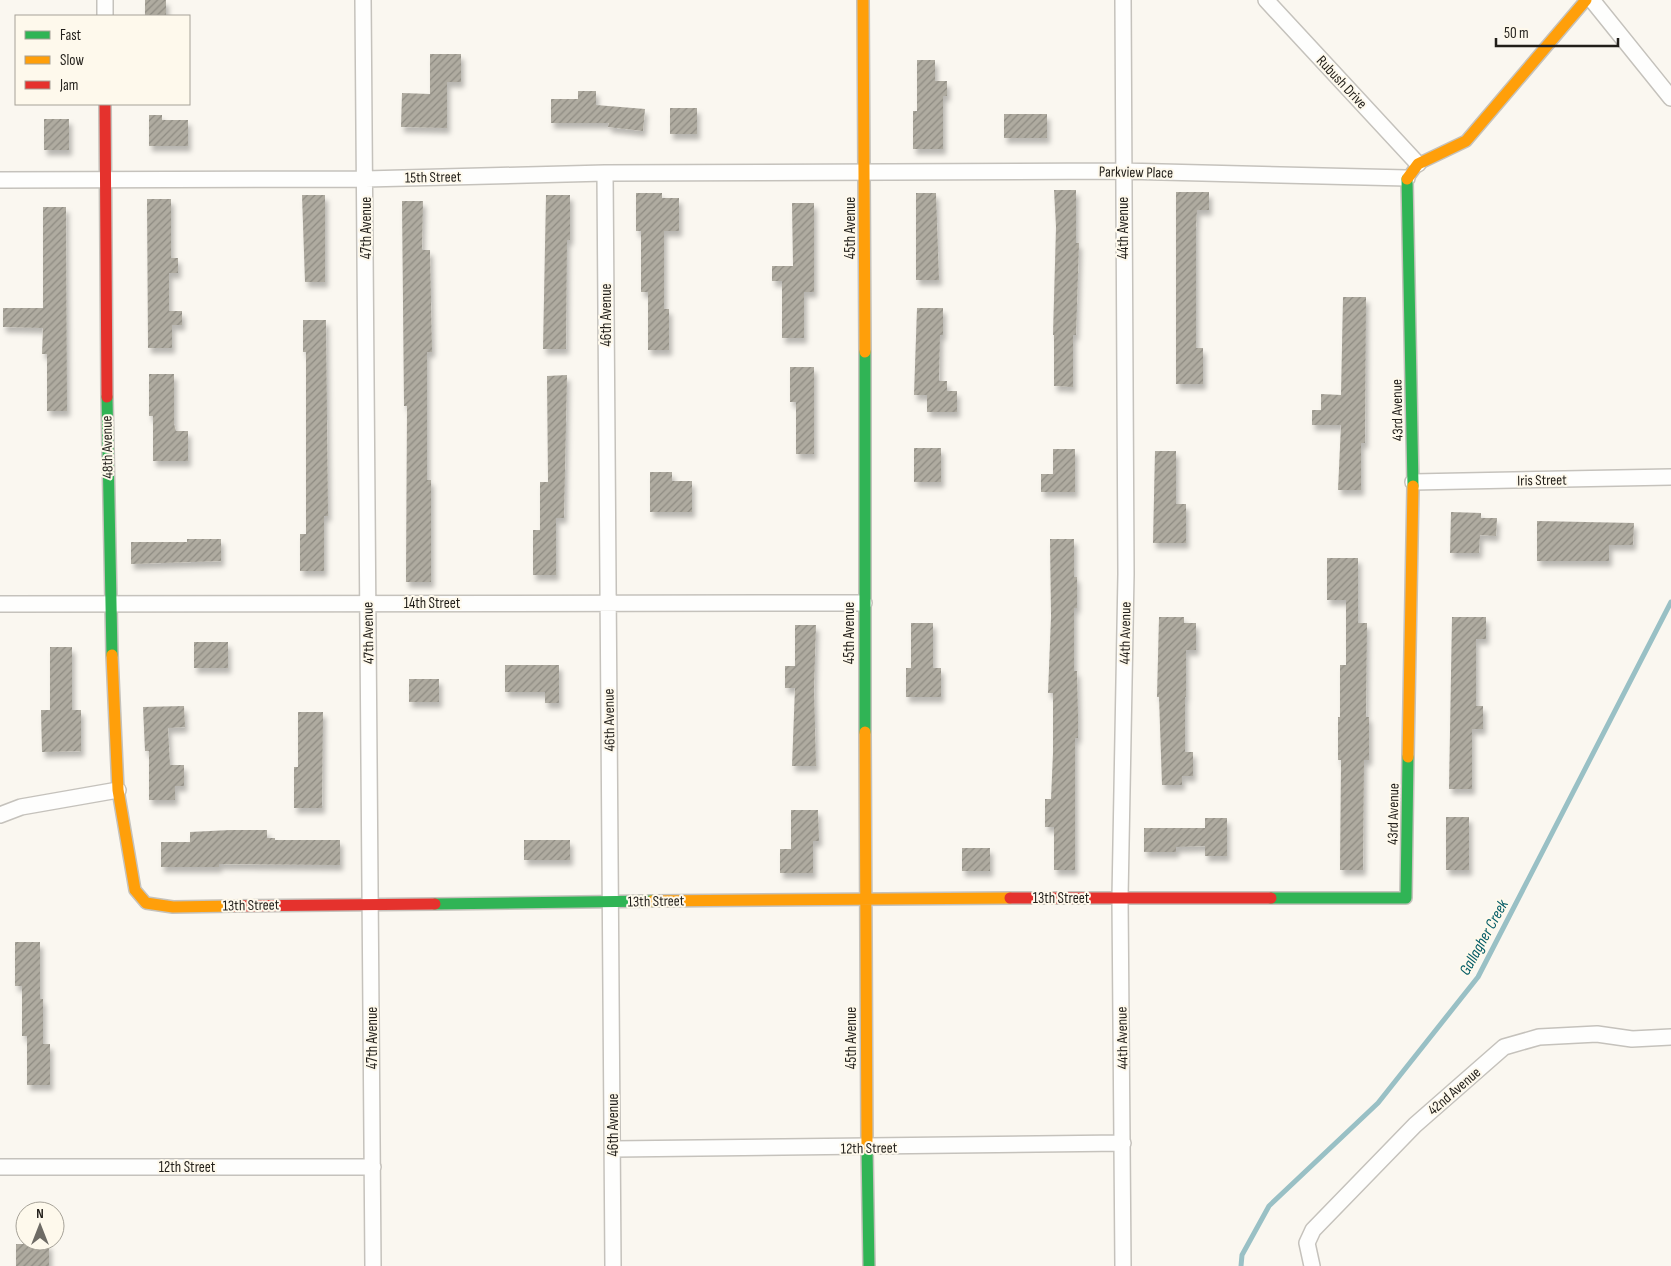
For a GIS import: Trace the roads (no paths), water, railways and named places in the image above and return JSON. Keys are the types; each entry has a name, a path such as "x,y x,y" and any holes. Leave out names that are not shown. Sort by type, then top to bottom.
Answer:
{"street":[{"path":"105,0 105,15"},
{"name":"47th Avenue","path":"363,0 373,1266"},
{"name":"45th Avenue","path":"863,0 866,172 864,603 869,1266"},
{"name":"44th Avenue","path":"1123,0 1122,171 1126,574 1120,898 1123,1266"},
{"name":"Rubush Drive","path":"1266,0 1418,164"},
{"path":"1406,178 1418,164 1466,142 1586,0"},
{"path":"1592,0 1671,98"},
{"name":"48th Avenue","path":"104,105 109,602 118,790"},
{"name":"Parkview Place","path":"866,172 1122,171 1406,178"},
{"name":"15th Street","path":"0,180 365,179 605,173 866,172"},
{"name":"46th Avenue","path":"605,173 607,603 614,1149 613,1266"},
{"name":"43rd Avenue","path":"1406,178 1413,482 1406,898"},
{"name":"Iris Street","path":"1413,482 1671,477"},
{"name":"14th Street","path":"0,604 109,602 864,603"},
{"path":"0,815 21,807 118,790"},
{"name":"13th Street","path":"118,790 136,890 146,903 174,907 866,898 1406,898"},
{"name":"42nd Avenue","path":"1312,1266 1307,1243 1313,1230 1415,1125 1504,1048 1539,1037 1597,1034 1632,1039 1671,1037"},
{"name":"12th Street","path":"614,1149 1123,1144"},
{"name":"12th Street","path":"0,1167 373,1167"}],"waterway":[{"name":"Gallagher Creek","path":"1241,1266 1242,1255 1269,1206 1378,1103 1478,977 1671,602"}]}
